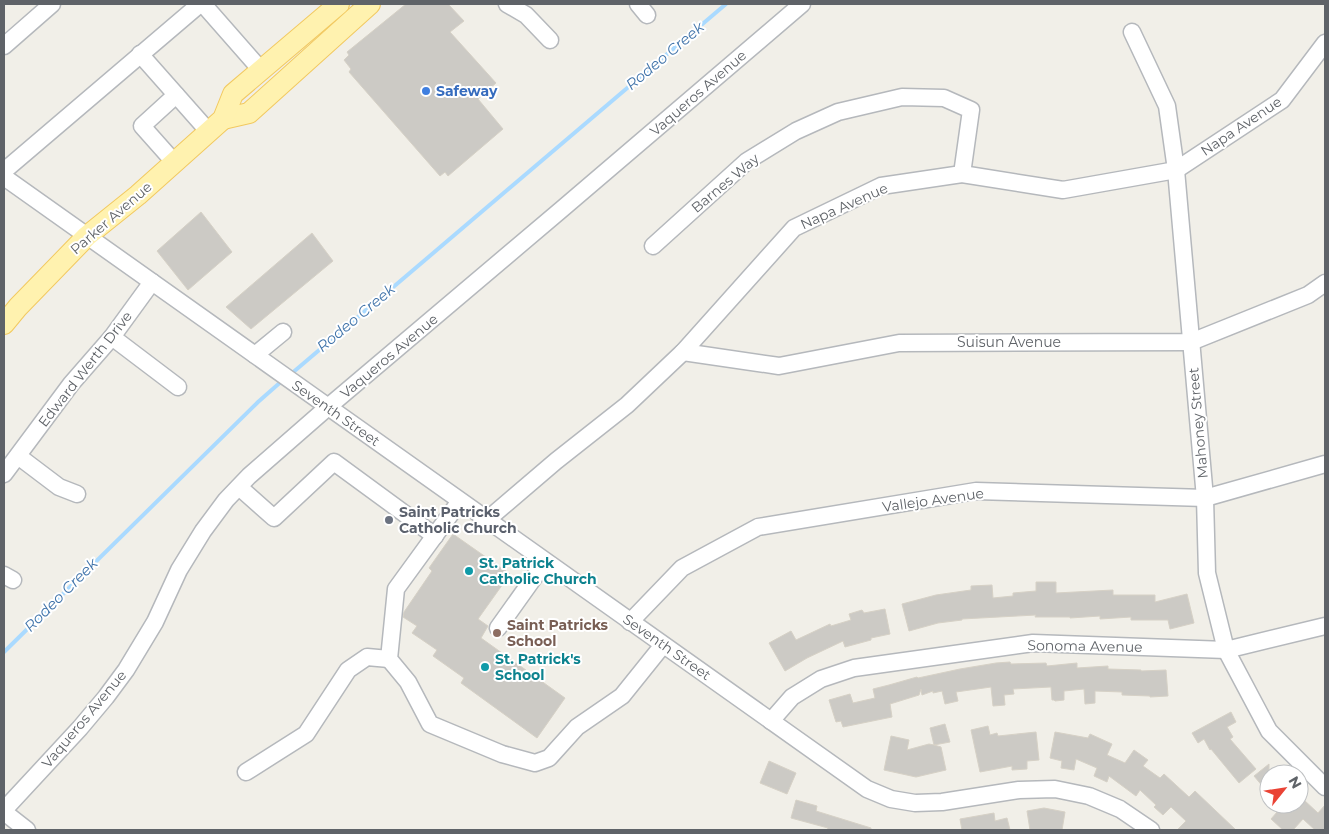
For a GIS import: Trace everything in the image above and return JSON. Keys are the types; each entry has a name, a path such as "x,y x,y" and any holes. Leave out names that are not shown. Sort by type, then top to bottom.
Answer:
{"main road":[{"name":"Parker Avenue","path":"216,126 233,94 339,4"},
{"name":"Parker Avenue","path":"4,324 11,309 87,236 138,195 216,126 249,113 370,4"}],"street":[{"path":"4,46 52,4"},
{"path":"4,171 201,4 261,70"},
{"path":"507,4 526,15 550,40"},
{"name":"Vaqueros Avenue","path":"4,811 80,728 126,670 155,622 179,570 203,531 226,500 249,476 802,4"},
{"name":"Mahoney Street","path":"1132,32 1167,106 1176,170 1205,498 1208,573 1226,650 1269,731 1325,787"},
{"name":"Napa Avenue","path":"486,520 627,405 683,352 794,228 881,186 962,174 1063,190 1176,170 1282,100 1325,43"},
{"path":"140,54 176,95 216,126"},
{"path":"174,162 142,126 176,95"},
{"name":"Barnes Way","path":"652,246 747,161 796,131 838,112 902,98 944,98 971,110 962,174"},
{"name":"Seventh Street","path":"4,177 867,789 891,799 915,802 942,802 1019,790 1055,789 1089,796 1120,809 1151,830"},
{"name":"Edward Werth Drive","path":"4,474 71,384 112,336 152,282"},
{"name":"Suisun Avenue","path":"683,352 779,366 900,342 1191,342 1308,295 1325,283"},
{"path":"262,360 283,332"},
{"path":"112,336 178,387"},
{"path":"18,456 59,487 77,494"},
{"path":"239,487 274,518 334,462 435,536"},
{"name":"Vallejo Avenue","path":"630,622 682,568 758,527 976,491 1205,498 1325,464"},
{"path":"389,659 396,590 460,501"},
{"path":"498,628 545,562"},
{"name":"Sonoma Avenue","path":"771,721 792,697 821,679 854,668 1032,643 1226,650 1325,626"},
{"path":"246,772 306,734 348,670 367,657 389,659 408,682 430,724 502,754 535,763 549,758 577,727 622,696 663,645"},
{"path":"4,811 27,830"}],"building":[{"name":"Safeway","path":"406,4 448,4 464,21 450,32 496,83 478,99 503,129 448,176 445,172 440,176 349,72 351,69 344,60 349,55 347,52"},
{"path":"201,212 232,252 188,290 157,251"},
{"path":"312,233 333,261 251,329 226,307"},
{"name":"St. Patrick's School","path":"453,534 510,574 478,619 488,626 481,638 565,698 537,738 461,683 464,678 433,656 437,650 412,633 417,626 403,617 404,612 432,571 429,568"},
{"path":"1036,582 1056,582 1056,593 1113,590 1113,595 1155,595 1155,602 1187,594 1194,623 1170,629 1168,620 1131,620 1131,617 1100,619 1100,616 1070,618 1035,617 1036,615 962,619 909,631 902,604 936,595 971,590 971,586 992,585 993,598 1013,596 1013,593 1036,591"},
{"path":"885,609 890,634 845,647 843,641 785,671 769,643 791,631 796,640 830,624 831,626 851,620 849,614 862,610 864,613"},
{"path":"1010,662 1011,664 1046,663 1047,666 1077,663 1077,668 1108,666 1108,669 1166,670 1168,696 1150,697 1122,695 1122,692 1095,691 1095,703 1085,704 1084,689 1064,691 1064,700 1055,701 1052,700 1051,687 1013,689 1014,694 1004,695 1005,705 993,706 991,687 956,692 958,701 945,704 942,691 933,693 933,691 922,695 921,689 919,695 890,704 892,717 843,727 841,721 836,722 829,700 850,694 853,703 875,698 873,689 917,677"},
{"path":"1231,712 1236,722 1227,727 1233,737 1230,739 1256,769 1239,783 1210,750 1204,739 1198,743 1192,733"},
{"path":"945,724 950,742 934,745 930,728"},
{"path":"988,726 990,735 997,733 998,736 1036,732 1039,760 1027,761 1027,769 1012,770 1012,766 980,772 971,730"},
{"path":"1055,732 1088,738 1090,734 1112,744 1107,755 1125,763 1134,750 1148,760 1143,766 1160,778 1164,774 1189,797 1195,791 1236,830 1177,830 1186,821 1171,807 1163,815 1154,807 1156,805 1140,790 1136,796 1109,776 1107,782 1094,776 1097,768 1076,759 1074,770 1061,768 1062,761 1050,758"},
{"path":"891,736 909,740 907,750 929,744 941,747 946,770 916,777 884,770"},
{"path":"769,761 796,773 787,794 760,783"},
{"path":"1259,772 1259,782 1254,776"},
{"path":"796,800 817,806 816,811 871,828 871,830 827,830 828,828 791,818"},
{"path":"1309,805 1318,813 1325,805 1325,830 1315,830 1303,819 1293,830 1283,830 1271,819 1275,814 1309,814"},
{"path":"1044,808 1065,812 1062,830 1030,830 1027,811"},
{"path":"994,813 995,821 1007,818 1010,830 962,830 960,819"}],"waterway":[{"name":"Rodeo Creek","path":"291,374 726,4"},
{"name":"Rodeo Creek","path":"4,652 258,402 283,380"}],"place":[{"name":"Safeway","path":"426,91"},
{"name":"Saint Patricks Catholic Church","path":"389,520"},
{"name":"St. Patrick Catholic Church","path":"469,571"},
{"name":"Saint Patricks School","path":"497,633"},
{"name":"St. Patrick's School","path":"485,667"}]}
